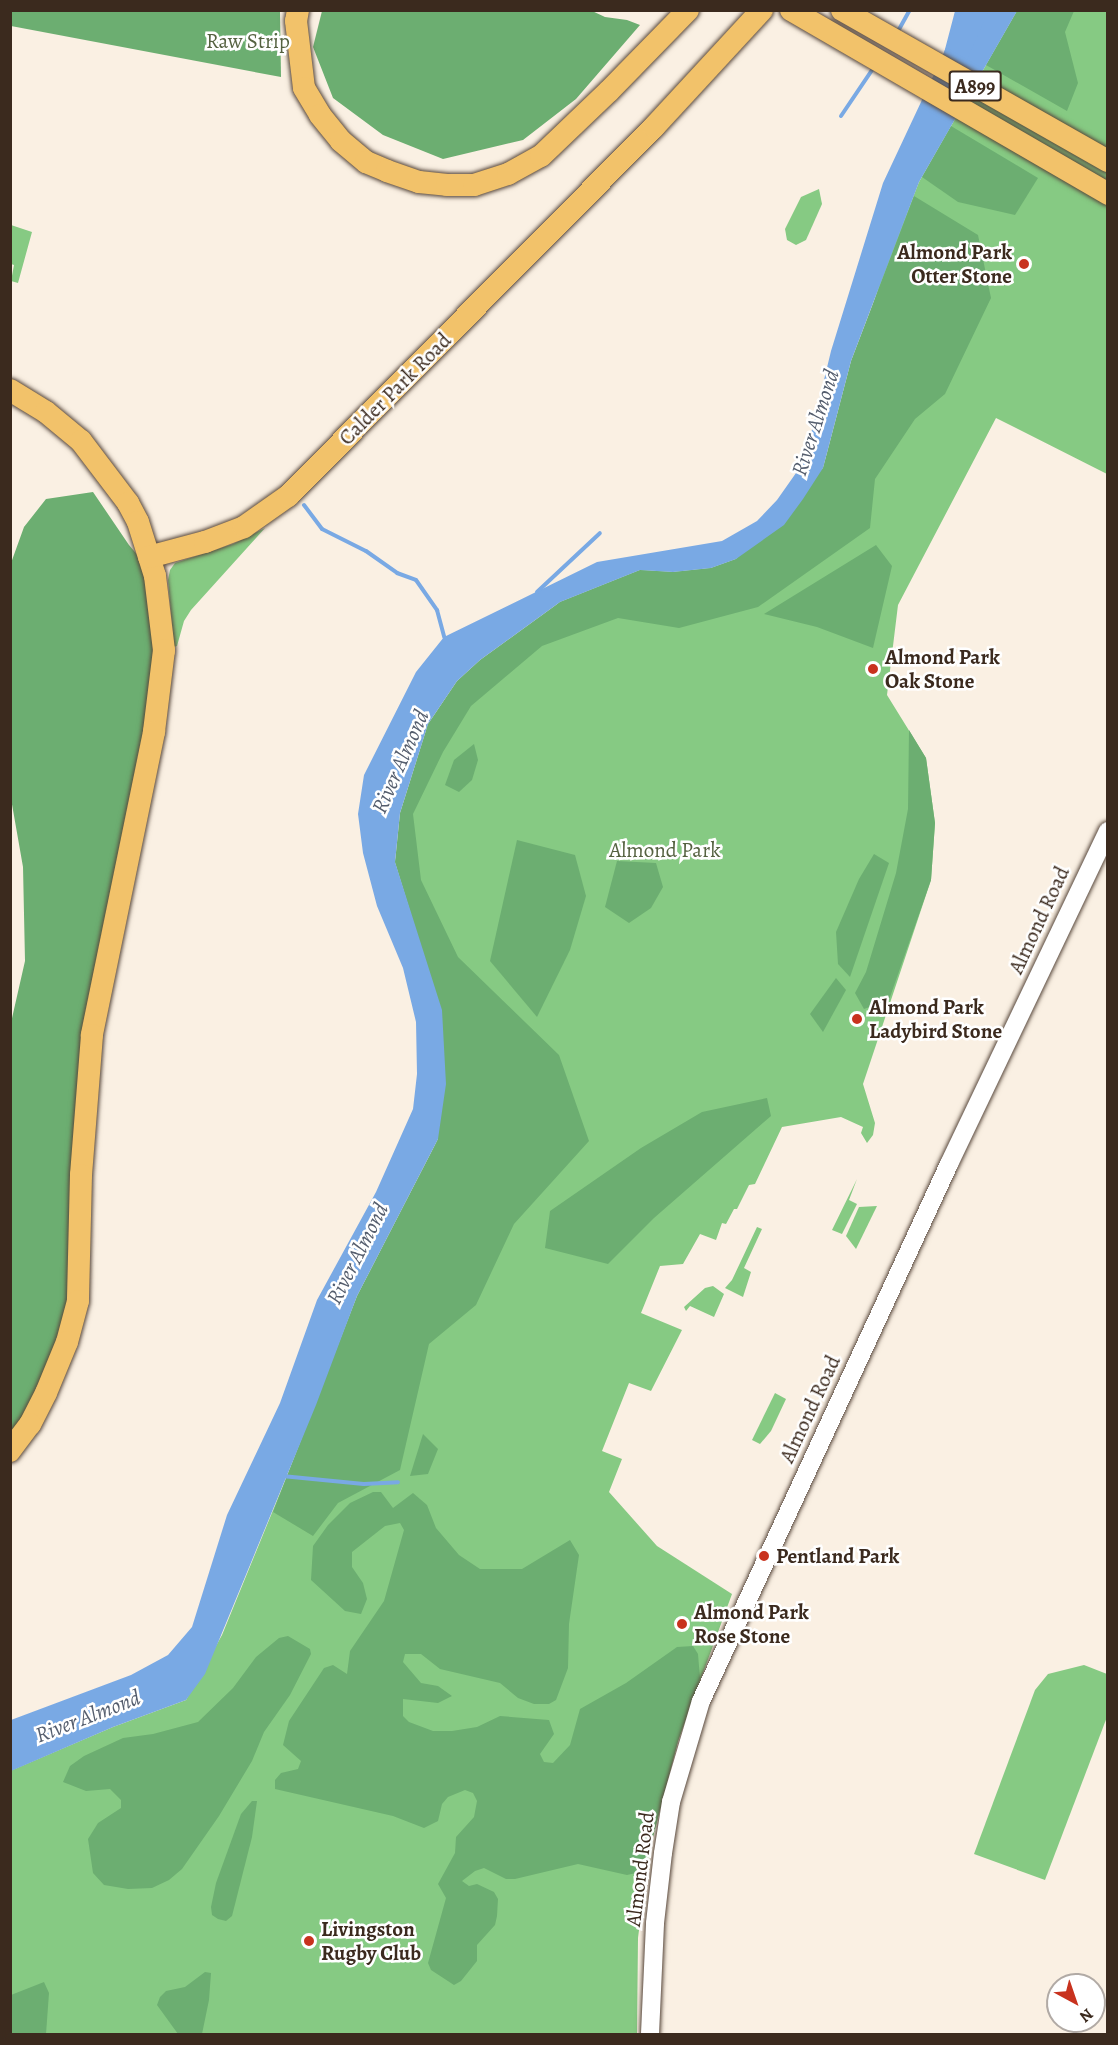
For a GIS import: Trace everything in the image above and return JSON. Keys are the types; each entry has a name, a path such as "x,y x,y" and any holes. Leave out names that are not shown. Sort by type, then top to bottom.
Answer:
{"main road":[{"path":"298,10 296,21 304,88 320,115 341,141 366,162 387,171 419,182 447,185 474,185 508,174 541,156 609,91 688,10"},
{"name":"Calder Park Road","path":"149,557 205,542 244,527 288,496 654,127 762,10"},
{"path":"770,10 917,84"},
{"name":"A899","path":"791,10 1107,194"},
{"name":"A899","path":"842,10 1107,161"},
{"path":"10,390 46,412 81,441 128,503 138,522 149,557 158,591 163,628 160,692 92,1035 82,1142 78,1301 67,1342 46,1393 30,1424 10,1452"}],"street":[{"name":"Almond Road","path":"650,2034 654,1923 663,1853 674,1793 701,1701 1107,831"}],"green space":[{"path":"590,10 605,17 627,20 640,25 576,99 523,140 443,159 383,135 333,98 313,47 322,11"},
{"name":"Raw Strip","path":"10,11 280,11 281,77 11,26"},
{"name":"Almond Park","path":"1017,11 1107,11 1107,474 996,418 898,605 887,695 926,758 935,823 931,880 863,1084 875,1123 873,1135 867,1143 861,1133 863,1127 841,1117 782,1127 755,1184 749,1185 737,1209 734,1209 726,1224 722,1223 716,1240 700,1234 683,1264 660,1266 641,1313 682,1330 651,1391 629,1383 602,1451 622,1459 609,1492 657,1546 732,1594 678,1741 649,1852 638,1938 637,2034 11,2034 10,1771 113,1727 186,1700 222,1635 316,1405 438,1139 442,1010 395,862 428,724 560,602 640,570 673,572 711,568 736,559 823,468 881,279 919,182"},
{"path":"1017,11 1074,11 1065,32 1078,83 1067,111 986,65"},
{"path":"951,126 1038,178 1015,215 958,202 922,177"},
{"path":"819,189 822,204 806,240 796,245 787,240 785,229 801,197"},
{"path":"914,196 978,235 991,298 945,394 915,419 875,479 870,528 758,607 679,628 618,618 542,646 471,706 443,752 413,814 421,880 458,957 559,1055 589,1141 514,1224 476,1305 429,1344 400,1470 338,1503 313,1536 273,1512 357,1296 438,1139 412,918 395,862 400,813 428,724 457,681 480,660 560,602 640,570 673,572 711,568 736,559 823,468 851,361"},
{"path":"11,225 32,232 18,283 11,281 14,265 11,264"},
{"path":"93,492 129,545 155,576 163,628 92,1035 78,1301 11,1451 10,1027 25,961 23,867 10,793 11,563 24,527 46,499"},
{"path":"265,528 191,610 184,621 177,646 174,647 168,580 170,570 175,563 233,544"},
{"path":"876,545 892,566 873,648 817,627 764,614"},
{"path":"909,730 926,758 935,823 931,880 889,1000 864,1009 855,993 866,972 896,873 908,809"},
{"path":"474,744 478,760 472,780 459,792 445,785 454,760"},
{"path":"517,840 575,855 586,896 570,950 537,1017 490,961"},
{"path":"874,854 889,863 850,977 838,964 836,932 859,879"},
{"path":"617,861 656,863 663,887 651,908 629,923 605,907"},
{"path":"836,978 846,990 823,1032 810,1014"},
{"path":"767,1098 771,1116 654,1218 608,1264 545,1248 550,1211 641,1148 702,1112"},
{"path":"857,1179 849,1200 857,1204 842,1234 832,1230"},
{"path":"877,1206 856,1249 846,1236 859,1207"},
{"path":"757,1227 762,1229 744,1268 751,1272 743,1297 725,1288 732,1280"},
{"path":"713,1286 724,1294 714,1317 690,1306 686,1311 684,1307 705,1288"},
{"path":"775,1393 786,1399 771,1431 760,1444 752,1440"},
{"path":"423,1434 438,1449 428,1474 410,1476"},
{"path":"373,1492 381,1492 393,1508 413,1493 427,1505 436,1528 459,1555 480,1569 522,1569 570,1540 579,1555 569,1624 568,1668 556,1700 549,1704 534,1704 518,1698 500,1683 440,1669 421,1654 405,1654 403,1662 421,1683 438,1686 452,1696 438,1703 403,1699 403,1716 409,1722 433,1731 452,1731 477,1727 500,1716 549,1720 554,1734 540,1754 544,1762 553,1763 570,1745 580,1709 626,1683 677,1647 693,1646 698,1654 700,1678 678,1741 649,1852 636,1873 627,1875 578,1864 515,1879 506,1879 484,1868 475,1871 462,1881 469,1886 477,1884 494,1892 498,1899 497,1916 495,1925 477,1945 477,1961 461,1981 454,1985 431,1970 428,1963 446,1898 438,1884 455,1853 456,1837 474,1817 477,1801 473,1793 465,1790 448,1797 442,1804 438,1821 424,1828 393,1816 275,1789 275,1780 281,1773 298,1769 301,1761 283,1745 289,1721 324,1668 333,1665 347,1674 350,1651 384,1601 404,1530 400,1523 385,1526 352,1552 352,1567 363,1583 367,1599 361,1614 345,1611 311,1580 313,1546 328,1525 350,1503"},
{"path":"288,1636 310,1649 311,1654 290,1695 264,1732 252,1761 219,1816 182,1869 169,1880 152,1888 128,1889 104,1885 93,1873 88,1839 98,1823 121,1808 121,1800 110,1789 86,1791 63,1782 70,1766 84,1756 123,1738 153,1734 198,1722 233,1688 256,1657 279,1638"},
{"path":"1084,1665 1107,1674 1107,1717 1045,1880 974,1854 1035,1690 1048,1674"},
{"path":"252,1801 257,1801 252,1837 232,1916 226,1921 218,1919 212,1915 211,1907 216,1883 241,1814"},
{"path":"205,1972 211,1973 209,2000 202,2034 178,2034 157,2005 160,1997 166,1991 185,1987"},
{"path":"44,1982 49,1993 46,2034 11,2034 11,1995"}],"water":[{"path":"955,11 966,11 965,21 971,37 975,11 1017,11 919,182 851,361 823,468 784,525 736,559 711,568 673,572 640,570 560,602 480,660 457,681 428,724 400,813 395,862 442,1010 446,1084 438,1139 357,1296 316,1405 205,1674 186,1700 113,1727 11,1771 11,1720 131,1675 168,1655 192,1627 227,1515 280,1403 317,1300 376,1192 413,1109 417,1074 416,1022 403,968 377,906 363,853 358,814 364,775 416,672 444,637 597,562 722,541 757,521 777,500 796,473 808,446 831,351 883,183 944,53"}],"waterway":[{"path":"897,33 910,10"},
{"name":"River Almond","path":"955,57 976,10"},
{"path":"841,116 874,67"},
{"path":"304,505 322,529 366,551 397,573 416,580 437,610 444,637"},
{"path":"537,592 600,533"},
{"path":"282,1476 364,1484 398,1482"}],"place":[{"name":"Almond Park Otter Stone","path":"1024,264"},
{"name":"Almond Park Oak Stone","path":"873,669"},
{"name":"Almond Park Ladybird Stone","path":"857,1019"},
{"name":"Pentland Park","path":"764,1556"},
{"name":"Almond Park Rose Stone","path":"682,1624"},
{"name":"Livingston Rugby Club","path":"309,1941"}]}
